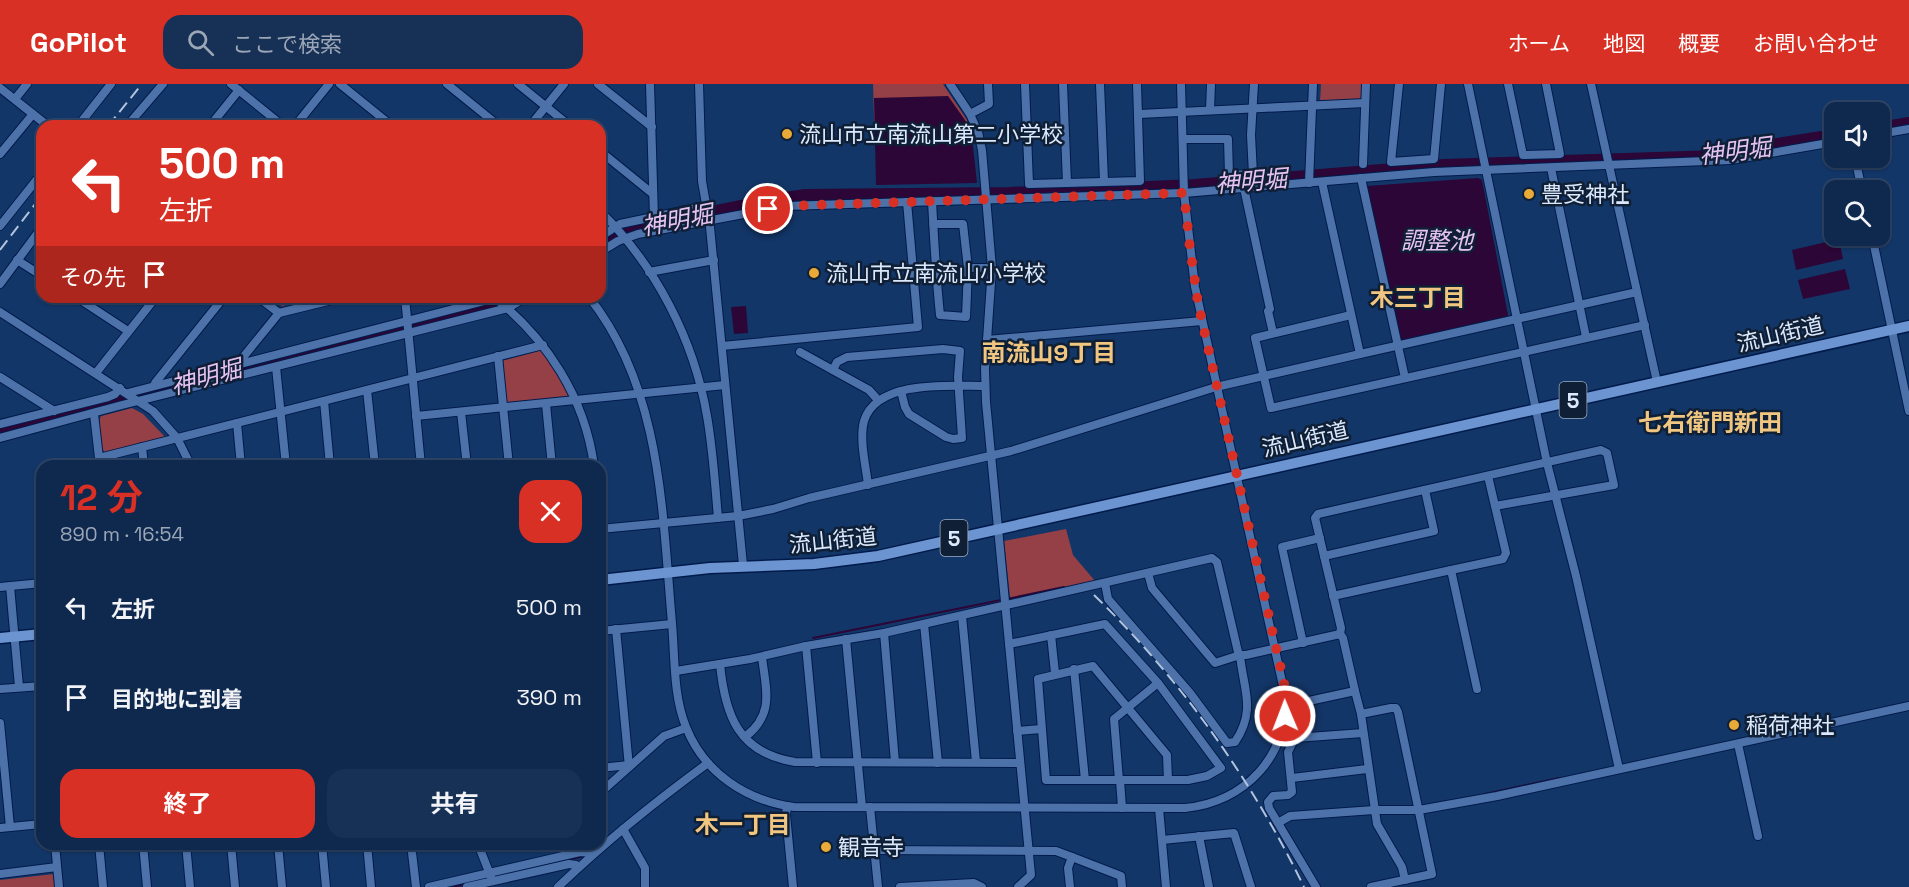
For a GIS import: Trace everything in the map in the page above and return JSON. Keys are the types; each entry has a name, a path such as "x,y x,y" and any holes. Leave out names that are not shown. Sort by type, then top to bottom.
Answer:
{"main road":[{"name":"流山街道","path":"606,579 667,572 743,566 814,564 861,559 1909,326"},
{"path":"0,638 36,634"}],"street":[{"path":"15,99 27,84"},
{"path":"83,120 111,84"},
{"path":"132,120 163,84"},
{"path":"231,84 276,120"},
{"path":"300,120 329,84"},
{"path":"340,84 385,120"},
{"path":"447,84 492,120"},
{"path":"518,84 562,120"},
{"path":"534,120 564,84"},
{"path":"598,84 652,127"},
{"path":"650,84 654,217"},
{"path":"699,84 702,181 714,260 743,566"},
{"path":"950,84 970,114 980,142 986,195 992,268 985,386 1031,875 1018,887"},
{"path":"970,114 989,104 988,84"},
{"path":"1025,84 1029,184 1140,181 1137,84"},
{"path":"1063,84 1066,183"},
{"path":"1100,84 1104,182"},
{"path":"593,303 620,344 640,395 653,448 663,523 680,707 686,728 696,746 708,763 725,778 747,794 787,806 1159,808 1201,806 1218,801 1241,788 1267,763 1276,748 1283,727 1286,706 1284,683 1202,321 1190,248 1184,188 1181,84"},
{"path":"1210,110 1211,84"},
{"path":"1183,140 1228,139 1230,175 1252,174 1251,135 1254,84"},
{"path":"1309,178 1313,84"},
{"path":"1363,164 1366,84"},
{"path":"1399,84 1391,162 1434,159 1441,84"},
{"path":"1468,84 1554,495 1576,576 1618,766"},
{"path":"1508,84 1522,155 1560,154 1546,84"},
{"path":"1591,84 1657,382"},
{"path":"0,88 40,120"},
{"path":"215,120 239,90"},
{"path":"1138,114 1365,103"},
{"path":"0,154 33,114"},
{"path":"1890,132 1909,129"},
{"path":"606,233 615,227 654,217 786,206 932,201 986,195 1244,188 1309,178 1322,182 1484,166 1551,168 1609,161 1731,160 1824,144"},
{"path":"606,156 653,194"},
{"path":"1551,168 1586,337"},
{"path":"1361,178 1405,378"},
{"path":"0,226 36,181"},
{"path":"1322,182 1360,354"},
{"path":"1244,188 1273,333"},
{"path":"932,201 933,224 940,315 966,317 969,293 963,224 933,224"},
{"path":"722,346 918,327 907,202"},
{"path":"606,249 625,238 708,213"},
{"path":"606,217 625,238 649,272 677,320 694,363 708,419 718,518"},
{"path":"0,284 36,235"},
{"path":"1874,246 1909,411"},
{"path":"17,260 36,272"},
{"path":"649,272 714,260"},
{"path":"968,268 992,268"},
{"path":"606,527 738,516 991,456 1216,387 1264,375 1637,292"},
{"path":"86,303 128,331"},
{"path":"96,373 151,303"},
{"path":"156,385 155,383 219,303"},
{"path":"266,303 279,313"},
{"path":"240,363 279,313 320,303"},
{"path":"406,303 420,460"},
{"path":"0,438 139,400 276,367 482,303"},
{"path":"502,303 543,345 557,366 576,401 586,427 593,460"},
{"path":"128,394 240,363 508,308 516,303"},
{"path":"0,312 153,411 177,438 187,460"},
{"path":"1351,315 1255,338 1271,408 1645,325"},
{"path":"987,340 1202,321"},
{"path":"105,460 142,447 543,345"},
{"path":"833,370 837,362 847,357 943,349 960,351 958,386 962,438 946,437 909,414 901,391"},
{"path":"800,352 869,390 878,400"},
{"path":"498,356 508,460"},
{"path":"276,367 285,460"},
{"path":"0,376 54,411"},
{"path":"416,416 725,386"},
{"path":"868,485 863,430 868,412 878,400 887,395 921,387 985,386"},
{"path":"0,424 108,397 120,388"},
{"path":"368,390 374,460"},
{"path":"324,401 329,460"},
{"path":"546,404 551,460"},
{"path":"461,412 465,460"},
{"path":"94,414 99,460"},
{"path":"237,423 240,460"},
{"path":"142,447 143,460"},
{"path":"1405,880 1402,867 1377,824 1367,769 1361,714 1340,633 1341,628 1315,519 1318,514 1601,450 1607,453 1614,485 1495,506"},
{"path":"1333,596 1503,559 1506,553 1488,476"},
{"path":"1324,556 1434,531 1425,490"},
{"path":"1303,643 1282,547 1320,538"},
{"path":"676,671 884,633 1005,605 1149,573 1215,559 1246,686 1248,706 1240,734 1235,742 1227,743 1171,669 1108,599 1105,583"},
{"path":"1451,570 1477,689"},
{"path":"1149,573 1152,588 1215,663 1240,655 1276,649 1340,633"},
{"path":"0,587 36,584"},
{"path":"10,586 19,687"},
{"path":"962,616 976,762"},
{"path":"606,630 672,624"},
{"path":"924,624 938,763"},
{"path":"1009,644 1105,624 1158,683 1221,768 1194,780 1168,780 1046,780 1037,681 1040,677 1093,666 1167,755 1168,780"},
{"path":"616,629 629,766"},
{"path":"884,633 895,762"},
{"path":"1051,635 1055,673"},
{"path":"846,639 858,762 874,850 878,887"},
{"path":"806,646 817,763"},
{"path":"745,737 759,726 767,704 762,657"},
{"path":"720,664 727,708 736,727 759,749 777,758 817,763 1020,763"},
{"path":"1074,669 1085,780"},
{"path":"1122,808 1114,719 1158,683"},
{"path":"0,689 36,686"},
{"path":"1286,706 1355,691"},
{"path":"1278,823 1290,816 1374,810 1419,810 1497,796 1618,766 1738,744 1909,706"},
{"path":"1361,714 1391,708 1395,708 1398,712 1432,874 1371,887"},
{"path":"0,723 3,785 10,827"},
{"path":"606,787 664,736 686,728"},
{"path":"1017,731 1041,729"},
{"path":"1316,887 1269,808 1268,802 1273,796 1288,795 1292,792 1288,752 1295,738 1363,733"},
{"path":"1738,744 1758,836"},
{"path":"606,843 708,763"},
{"path":"606,768 629,766"},
{"path":"1292,777 1367,769"},
{"path":"787,806 793,887"},
{"path":"1159,808 1166,887"},
{"path":"0,828 36,825"},
{"path":"623,829 645,868 645,887"},
{"path":"1162,840 1234,832 1251,887"},
{"path":"1199,836 1209,887"},
{"path":"56,850 59,887"},
{"path":"100,850 103,887"},
{"path":"144,850 147,887"},
{"path":"187,850 190,887"},
{"path":"232,850 235,887"},
{"path":"279,850 282,887"},
{"path":"323,850 326,887"},
{"path":"368,850 371,887"},
{"path":"412,850 416,887"},
{"path":"480,850 493,882"},
{"path":"558,887 598,850"},
{"path":"874,850 1056,850 1121,876 1122,887"},
{"path":"429,887 493,882 579,852 594,853"},
{"path":"1070,887 1068,868 1072,857"},
{"path":"467,887 569,864 576,865 578,868"},
{"path":"0,874 57,867"},
{"path":"900,887 974,883 982,887"}],"shaded area":[{"path":"873,84 943,84 967,120 974,142 875,145"},
{"path":"1321,84 1363,84 1362,97 1359,100 1320,103"},
{"path":"278,303 294,303 282,306"},
{"path":"543,350 569,392 567,398 506,404 501,361"},
{"path":"132,408 143,414 166,438 105,453 99,435 101,416"},
{"path":"1066,529 1073,555 1095,581 1013,600 1010,597 1004,541"},
{"path":"54,874 56,887 0,887 0,880"}],"water":[{"path":"948,96 965,120 973,146 977,183 876,185 874,98"},
{"name":"調整池","path":"1478,178 1482,180 1507,318 1402,341 1367,186"},
{"path":"1824,243 1824,246 1840,246 1843,259 1796,270 1792,250"},
{"path":"1845,269 1850,289 1803,299 1798,280"},
{"path":"746,306 748,333 734,334 731,307"}],"waterway":[{"name":"神明堀","path":"1890,126 1909,123"},
{"name":"神明堀","path":"606,240 624,230 805,195 1009,193 1194,185 1444,165 1718,156 1746,149 1824,137"},
{"name":"神明堀","path":"0,431 499,303"},
{"path":"1007,599 1064,587"},
{"path":"813,638 1001,600"},
{"path":"1485,794 1559,778"},
{"path":"525,870 584,856"},
{"path":"452,887 467,884"}],"railway":[{"path":"113,120 142,84"},
{"path":"0,250 36,203"},
{"path":"1094,595 1155,660 1211,732 1261,808 1304,887"}],"place":[{"name":"流山市立南流山第二小学校","path":"787,134"},
{"name":"豊受神社","path":"1529,194"},
{"name":"流山市立南流山小学校","path":"814,273"},
{"name":"稲荷神社","path":"1734,725"},
{"name":"観音寺","path":"826,847"}],"district":[{"name":"木三丁目","path":"1418,297"},
{"name":"南流山9丁目","path":"1049,352"},
{"name":"七右衛門新田","path":"1710,422"},
{"name":"木一丁目","path":"743,824"}],"route":[{"path":"768,209 786,206 1184,193 1198,303 1284,683 1285,716"}]}
